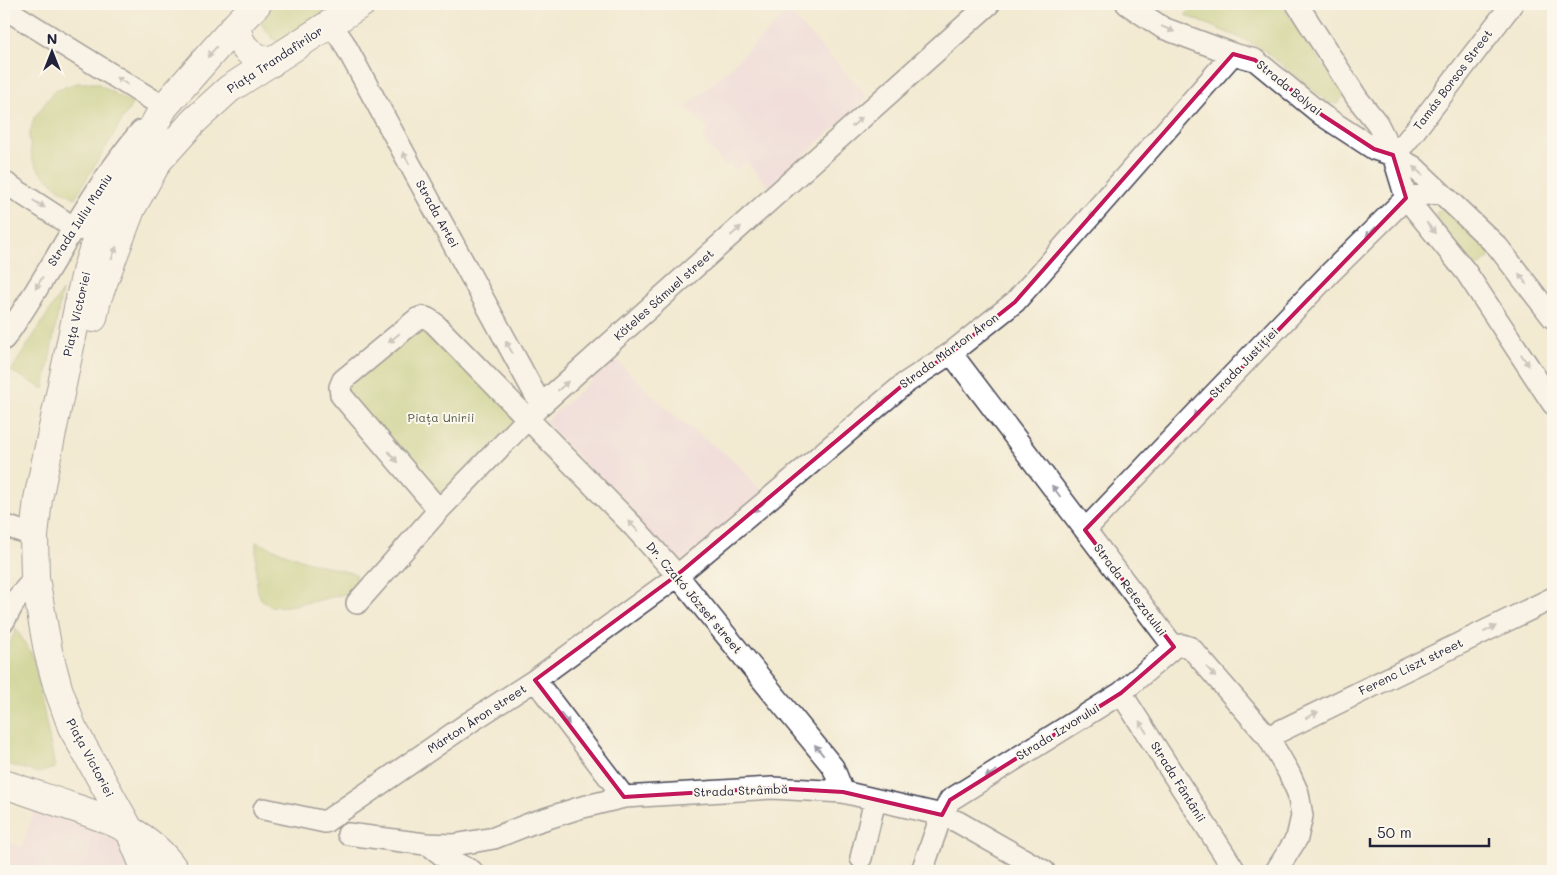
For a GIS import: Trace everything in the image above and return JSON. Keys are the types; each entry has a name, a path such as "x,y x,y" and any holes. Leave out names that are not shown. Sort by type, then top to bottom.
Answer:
{"main road":[{"path":"164,107 256,4"},
{"name":"Piața Trandafirilor","path":"194,121 229,89 361,4"},
{"path":"237,24 237,34 245,49 256,58 271,63"},
{"name":"Piața Victoriei","path":"34,536 50,501 113,227 128,172 164,107"},
{"name":"Piața Victoriei","path":"146,871 129,829 72,727 58,688 48,651 35,578 34,536 38,499 87,268 113,227 131,209 158,161 194,121"},
{"path":"4,784 100,815 129,829"},
{"name":"Piața Victoriei","path":"129,829 160,852 175,870"}],"street":[{"name":"Köteles Sámuel street","path":"357,603 439,510 534,412 989,4"},
{"name":"Strada Bolyai","path":"1127,4 1164,28 1233,54 1255,60 1322,115 1374,149 1393,155 1414,167 1498,247 1553,318"},
{"path":"1297,4 1357,98 1377,123 1393,155 1406,198 1466,272 1553,404"},
{"name":"Tamás Borsos Street","path":"1393,155 1406,142 1512,4"},
{"path":"4,8 164,107 163,134 158,161"},
{"name":"Strada Artei","path":"331,24 344,43 534,412"},
{"name":"Strada Márton Áron","path":"678,575 904,384 951,353 1015,302 1233,54"},
{"path":"1322,115 1342,119 1351,114 1356,107 1357,98"},
{"name":"Strada Iuliu Maniu","path":"4,339 128,145 164,107"},
{"path":"4,182 74,227 91,231 113,227"},
{"path":"1406,198 1440,192"},
{"name":"Strada Justiției","path":"1085,530 1331,272 1406,198"},
{"path":"74,227 73,239 87,268"},
{"path":"439,510 341,395 340,386 343,380 417,319 425,317 534,412"},
{"name":"Strada Retezatului","path":"951,353 1174,647 1182,645 1191,648 1268,737 1289,773 1298,793 1302,816 1298,838 1276,871"},
{"name":"Dr. Czakó József street","path":"534,412 678,575 832,767 843,792"},
{"path":"4,524 34,536"},
{"name":"Márton Áron street","path":"264,809 325,822 470,722 535,680 678,575"},
{"path":"4,621 15,601 35,578"},
{"name":"Ferenc Liszt street","path":"1268,737 1553,598"},
{"name":"Strada Izvorului","path":"922,871 938,822 950,800 1121,693 1174,647"},
{"path":"535,680 624,797"},
{"name":"Strada Fântânii","path":"1121,693 1235,871"},
{"name":"Strada Strâmbă","path":"348,834 428,844 454,845 494,838 579,808 624,797 772,788 843,792 942,816 958,822 1044,871"},
{"path":"860,858 875,800"},
{"path":"428,844 447,859 472,871"}],"highlighted area":[{"path":"1233,54 1255,60 1322,115 1374,149 1393,155 1406,198 1085,530 1174,647 1121,693 950,800 942,815 843,792 772,788 624,797 535,680 677,575 904,384 951,353 1015,302"}],"shaded area":[{"path":"788,11 868,97 769,187 746,161 736,170 730,164 726,167 702,139 709,130 687,106 726,72"},
{"path":"616,359 681,421 739,465 763,493 678,564 545,422"},
{"path":"34,812 71,821 124,845 136,871 4,871 4,841 22,847"}],"green space":[{"path":"275,4 338,4 281,41 275,41 261,24 262,16"},
{"path":"1196,4 1281,4 1341,89 1343,97 1337,104 1329,103 1265,51 1245,40 1185,15"},
{"path":"77,83 97,83 132,104 75,198 59,189 40,172 32,159 29,137 34,118 55,90"},
{"path":"1446,205 1489,250 1489,258 1478,267 1472,266 1437,219 1436,213"},
{"path":"62,291 44,389 11,371"},
{"name":"Piața Unirii","path":"417,319 527,419 439,510 340,387"},
{"path":"256,542 306,561 356,574 355,591 299,604 271,606 262,600 259,595 256,572"},
{"path":"16,629 33,656 55,768 38,773 4,763 4,656"}]}
